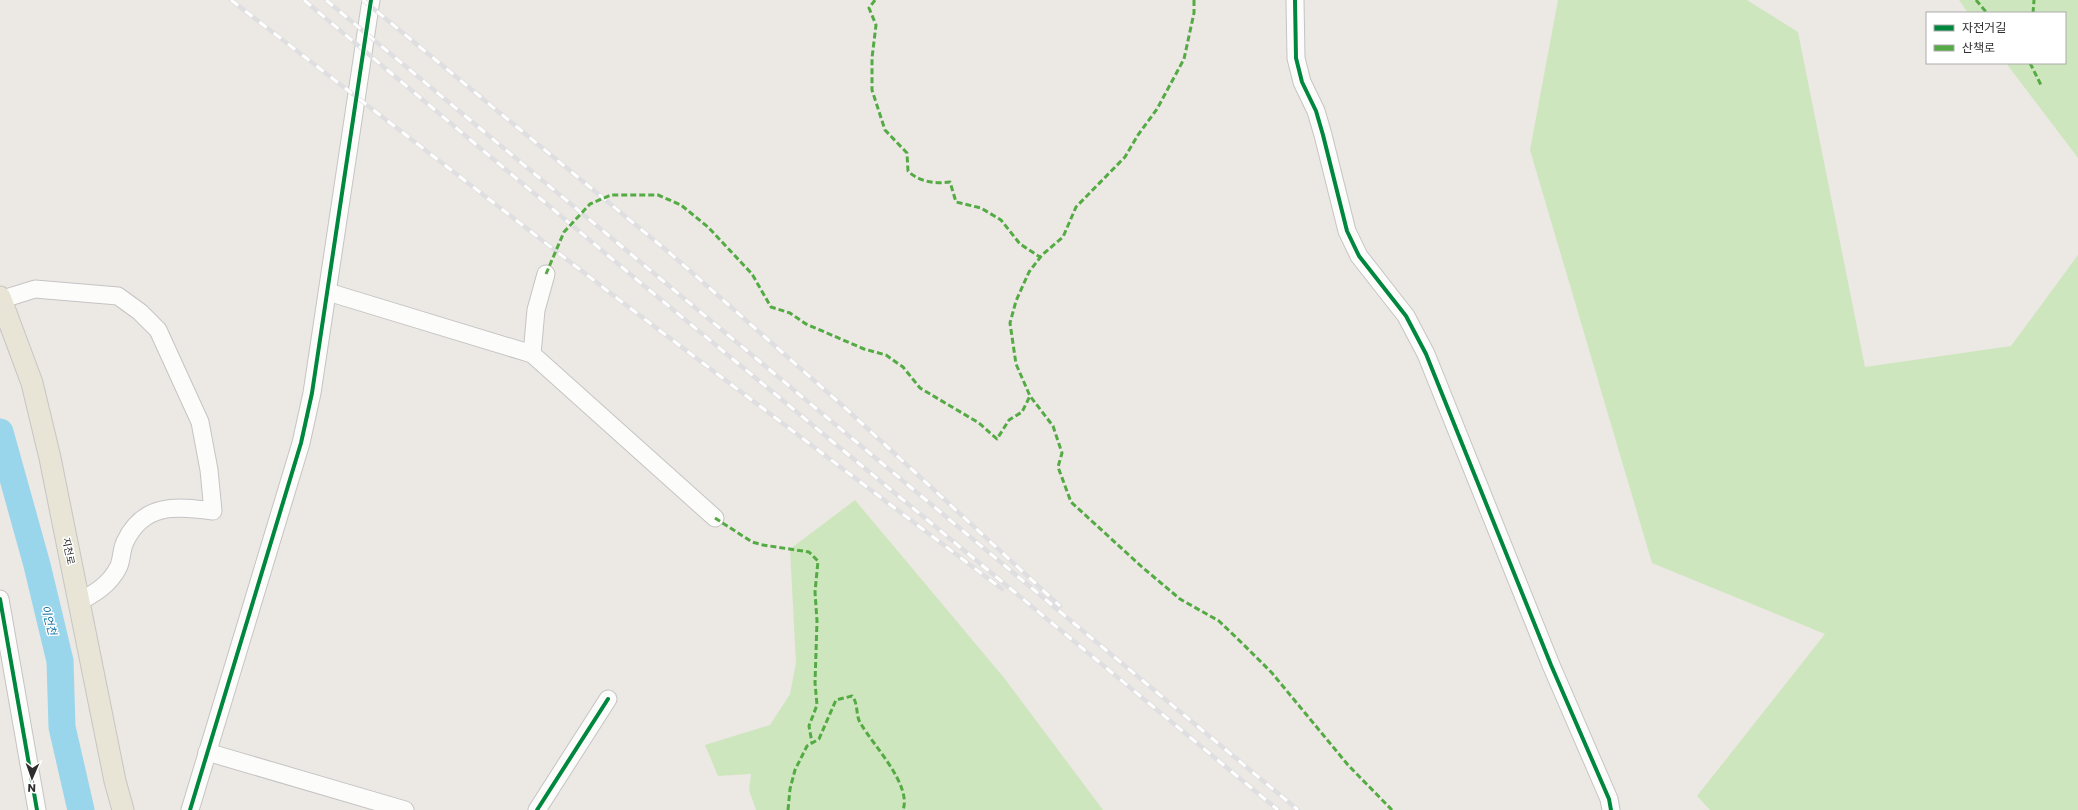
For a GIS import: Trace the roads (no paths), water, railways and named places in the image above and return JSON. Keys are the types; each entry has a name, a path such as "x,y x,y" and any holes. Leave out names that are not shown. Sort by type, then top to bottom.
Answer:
{"main road":[{"name":"지천로","path":"0,299 32,384 50,458 123,810"}],"street":[{"path":"190,810 301,443 312,393 328,292 371,0"},
{"path":"1295,0 1296,58 1302,82 1316,111 1347,231 1360,256 1406,316 1426,354 1551,665 1609,799 1611,810"},
{"path":"532,354 536,310 546,274"},
{"path":"0,299 35,289 118,296 140,312 158,330 200,422 209,470 213,511 186,507 152,512 134,526 124,543 119,568 103,589 79,602"},
{"path":"328,292 532,354 715,518"},
{"path":"0,599 37,810"},
{"path":"537,810 608,699"},
{"path":"207,752 405,810"}],"waterway":[{"name":"이언천","path":"0,432 37,565 60,661 62,727 81,810"}],"railway":[{"path":"231,0 622,302 1002,589"},
{"path":"304,0 636,279 1278,810"},
{"path":"326,0 1298,810"},
{"path":"363,0 671,254 843,406 1060,606"}]}
